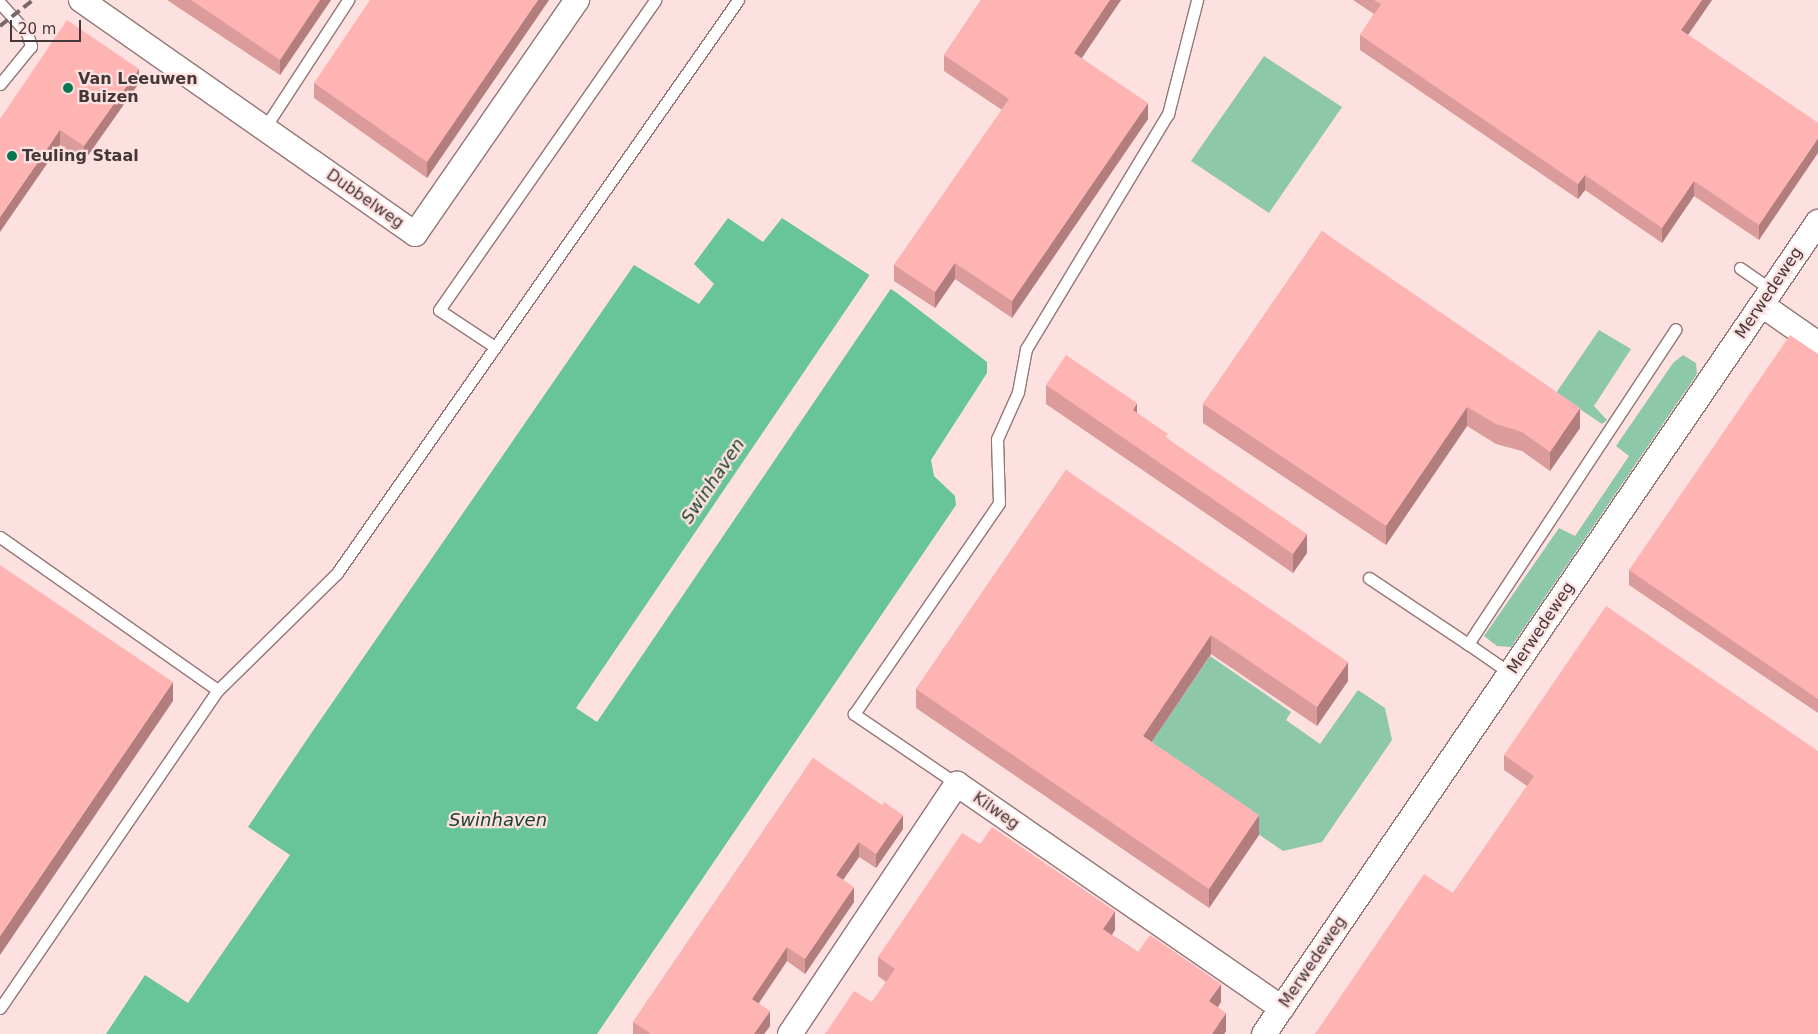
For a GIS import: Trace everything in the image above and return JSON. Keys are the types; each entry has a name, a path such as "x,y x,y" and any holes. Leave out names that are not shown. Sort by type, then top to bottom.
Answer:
{"street":[{"name":"Dubbelweg","path":"81,0 414,234 577,0"},
{"name":"Merwedeweg","path":"1264,1034 1818,222"},
{"path":"1767,297 1818,344"},
{"name":"Kilweg","path":"790,1034 957,784 1282,1008"}],"lane":[{"path":"264,128 348,0"},
{"path":"495,347 439,310 655,0"},
{"path":"0,1008 218,690 337,573 738,0"},
{"path":"957,784 854,714 999,502 997,439 1018,392 1026,349 1168,114 1197,0"},
{"path":"0,4 27,33 31,46 0,84"},
{"path":"1740,268 1767,297"},
{"path":"1468,644 1676,329"},
{"path":"0,537 218,690"},
{"path":"1369,578 1510,673"}],"shaded area":[{"path":"1264,56 1342,107 1269,213 1191,161"},
{"path":"1599,330 1631,349 1594,406 1607,420 1602,424 1556,393"},
{"path":"1683,355 1696,363 1697,374 1511,647 1497,646 1484,636 1559,528 1575,536 1629,456 1616,446 1673,363"},
{"path":"1210,656 1291,712 1286,720 1320,744 1358,690 1385,708 1392,740 1322,842 1283,851 1143,755"}],"water":[{"name":"Swinhaven","path":"728,218 763,242 782,218 897,293 987,362 987,373 931,460 934,476 955,496 956,505 597,1034 106,1034 145,975 188,1003 290,855 248,827 310,735 634,265 699,304 714,284 694,264"}],"pier":[{"path":"871,273 892,287 597,722 576,708"}],"building":[{"path":"191,0 320,0 280,60"},
{"path":"370,0 538,0 427,162 314,83"},
{"path":"981,0 1110,0 1074,53 1148,103 1012,301 955,263 935,292 894,265 1009,99 944,55"},
{"path":"1374,0 1702,0 1681,30 1818,123 1818,138 1759,225 1694,181 1662,228 1585,175 1578,184 1360,35 1381,4"},
{"path":"67,20 139,69 84,146 60,130 0,217 0,119"},
{"path":"1322,231 1580,408 1550,452 1522,432 1496,424 1467,407 1386,526 1203,404"},
{"path":"1790,335 1818,354 1818,699 1629,570"},
{"path":"1066,355 1137,403 1133,410 1168,434 1165,437 1307,534 1293,554 1046,385"},
{"path":"1066,470 1348,662 1317,707 1211,635 1143,736 1259,815 1209,889 916,689"},
{"path":"0,565 173,682 0,936"},
{"path":"1606,606 1818,751 1818,1034 1315,1034 1424,874 1453,893 1534,776 1504,755"},
{"path":"813,758 882,805 884,802 903,815 876,854 859,842 836,875 854,887 805,959 787,947 752,999 770,1011 754,1034 651,1034 633,1022"},
{"path":"992,827 1115,911 1103,929 1120,941 1138,952 1150,935 1221,984 1209,1001 1226,1013 1212,1034 825,1034 854,991 872,1002 895,969 878,957 962,833 980,844"}],"railway":[{"path":"0,26 33,0"}],"place":[{"name":"Van Leeuwen Buizen","path":"68,88"},
{"name":"Teuling Staal","path":"12,156"}]}
